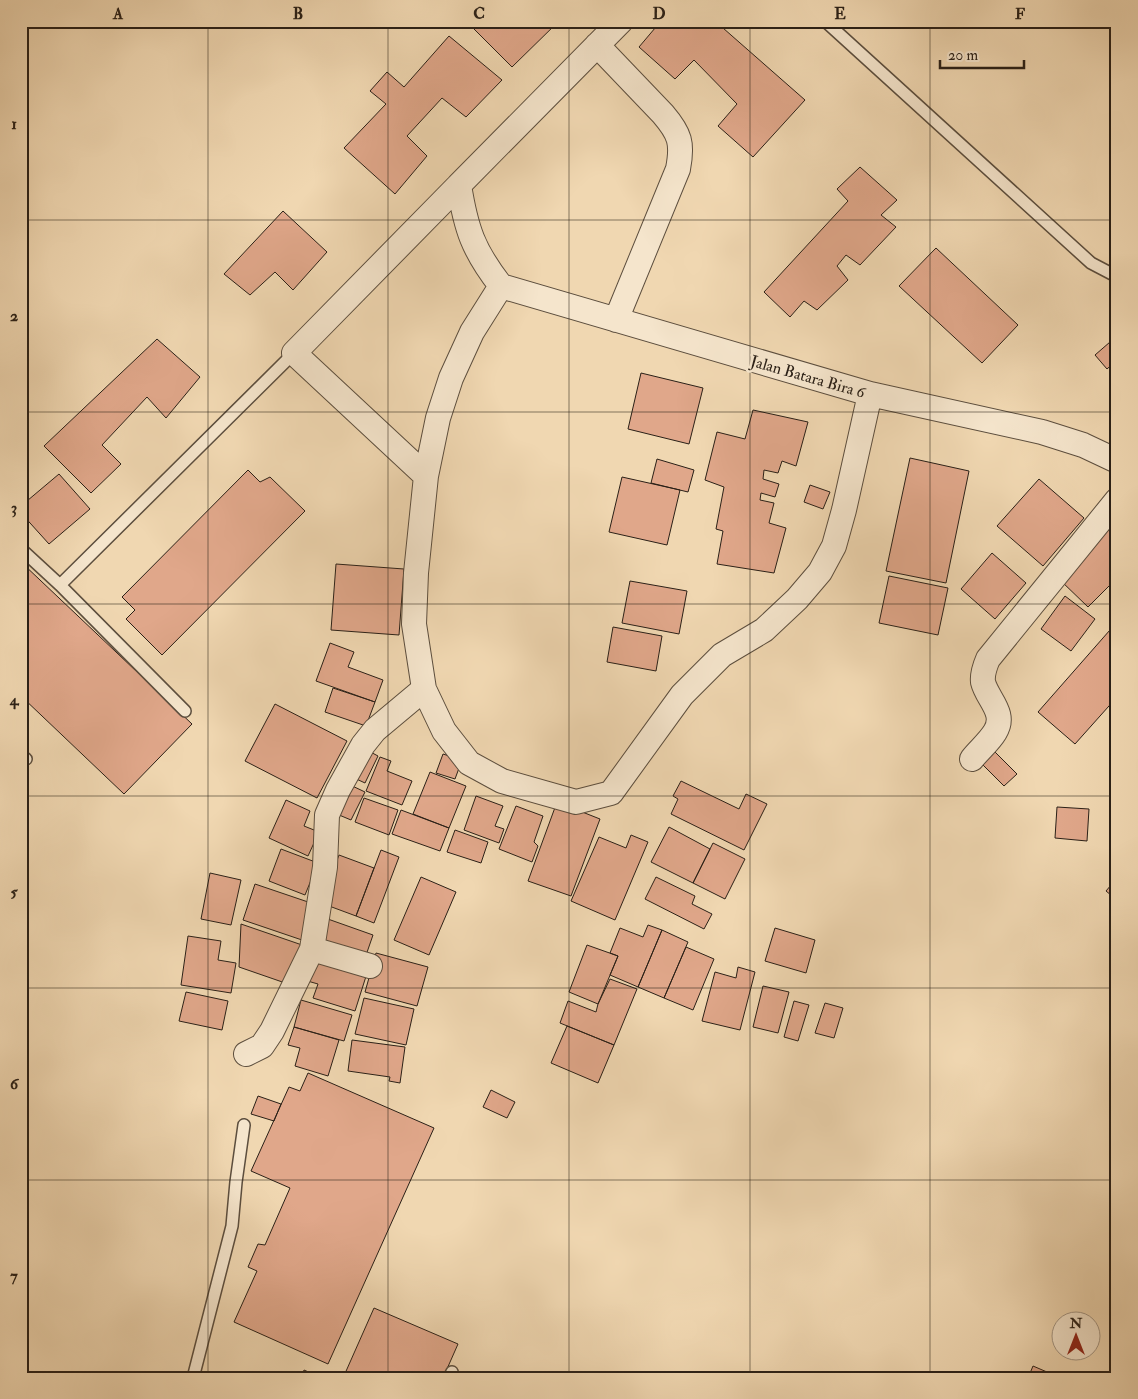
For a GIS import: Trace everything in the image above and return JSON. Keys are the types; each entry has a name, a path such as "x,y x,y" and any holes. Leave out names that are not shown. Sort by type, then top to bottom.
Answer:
{"street":[{"path":"426,476 294,353 622,21"},
{"path":"597,45 668,119 679,139 682,151 678,169 616,320"},
{"path":"459,185 463,214 472,240 484,264 501,286 472,332 451,378 438,418 426,476 416,573 414,624 424,689 444,731 469,763 502,781 576,802 611,793 682,695 722,655 764,630 797,599 820,572 834,546 870,394"},
{"name":"Jalan Batara Bira 6","path":"501,286 870,394 1042,432 1083,445 1117,461"},
{"path":"972,758 996,731 999,722 998,711 983,682 983,671 988,659 1117,500"},
{"path":"246,1054 262,1046 272,1031 312,948 325,867 327,815 363,745 375,730 424,689"},
{"path":"312,948 370,966"}],"lane":[{"path":"825,21 1091,263 1112,274 1117,273"},
{"path":"60,585 294,353"},
{"path":"21,549 60,585 185,711"},
{"path":"193,1378 232,1226 244,1125"}],"building":[{"path":"466,21 559,21 512,67"},
{"path":"661,21 715,21 805,100 753,157 718,126 737,104 694,60 675,79 639,47"},
{"path":"449,36 502,80 466,117 442,98 407,136 427,156 395,194 344,148 386,104 370,91 387,72 404,87"},
{"path":"860,167 897,200 881,215 896,227 860,265 846,255 837,266 848,280 817,310 804,301 790,317 764,292 848,201 837,189"},
{"path":"283,211 327,252 293,290 275,272 250,295 224,274"},
{"path":"936,248 1018,325 982,363 899,286"},
{"path":"157,339 200,377 166,418 147,397 102,445 121,464 91,493 44,446"},
{"path":"1110,342 1117,349 1117,360 1107,369 1095,355"},
{"path":"641,373 703,388 689,444 628,429"},
{"path":"753,410 808,422 796,466 782,461 778,473 764,470 763,479 779,484 775,497 761,493 760,500 774,503 769,523 786,528 774,573 717,564 723,531 716,529 724,487 705,480 717,432 745,439"},
{"path":"910,458 969,471 946,583 886,571"},
{"path":"657,459 694,470 688,492 651,483"},
{"path":"248,470 260,482 270,477 305,511 162,655 126,619 135,610 122,597"},
{"path":"59,474 90,509 49,544 21,513 21,506"},
{"path":"622,477 680,490 667,545 609,532"},
{"path":"1039,479 1084,518 1043,566 997,526"},
{"path":"810,485 830,492 823,509 804,502"},
{"path":"1117,521 1117,578 1088,607 1059,579"},
{"path":"992,553 1026,583 995,619 961,589"},
{"path":"21,562 192,724 124,794 21,696"},
{"path":"336,564 404,569 399,635 331,630"},
{"path":"889,576 948,588 938,635 879,623"},
{"path":"630,581 687,591 679,634 622,623"},
{"path":"1065,596 1095,619 1071,651 1041,629"},
{"path":"1117,622 1117,697 1075,744 1038,712"},
{"path":"613,627 662,636 656,671 607,662"},
{"path":"330,643 354,652 348,667 383,680 375,702 316,681"},
{"path":"333,688 375,702 366,726 325,712"},
{"path":"275,704 347,741 317,798 245,761"},
{"path":"363,748 378,756 365,783 350,776"},
{"path":"994,751 1017,774 1004,786 981,763"},
{"path":"443,754 462,760 455,779 436,773"},
{"path":"380,757 391,761 387,771 412,781 402,805 366,791"},
{"path":"430,772 466,786 449,828 413,814"},
{"path":"681,781 739,809 746,794 767,804 744,850 671,814 678,799 673,796"},
{"path":"346,783 365,792 351,820 332,812"},
{"path":"476,796 503,806 495,826 504,829 499,843 464,830"},
{"path":"364,798 398,810 389,835 355,822"},
{"path":"286,800 310,811 304,826 319,832 308,856 269,838"},
{"path":"557,802 600,819 571,896 528,881"},
{"path":"516,806 543,816 534,842 538,846 532,862 499,849"},
{"path":"1057,807 1089,809 1087,841 1055,838"},
{"path":"401,810 449,828 440,851 392,834"},
{"path":"669,827 710,849 693,883 651,862"},
{"path":"455,830 488,842 481,863 447,852"},
{"path":"631,835 648,842 615,920 571,901 599,837 626,848"},
{"path":"713,843 745,859 725,899 693,883"},
{"path":"281,849 318,863 305,895 269,881"},
{"path":"381,850 399,857 374,923 356,916"},
{"path":"339,855 374,868 356,916 321,903"},
{"path":"210,873 241,880 231,925 201,919"},
{"path":"421,877 456,892 429,955 394,940"},
{"path":"656,877 695,896 692,904 712,914 704,929 645,899"},
{"path":"1117,878 1117,900 1106,891"},
{"path":"255,884 314,904 302,940 243,920"},
{"path":"325,918 373,935 364,961 315,945"},
{"path":"241,924 305,946 291,985 239,967"},
{"path":"648,925 662,930 638,987 610,975 618,956 610,953 620,928 643,937"},
{"path":"775,928 815,940 806,973 765,961"},
{"path":"662,930 688,942 664,998 638,987"},
{"path":"188,936 221,941 218,960 236,963 231,993 181,985"},
{"path":"587,945 618,956 598,1004 569,992"},
{"path":"686,947 714,959 693,1010 664,998"},
{"path":"313,952 368,970 355,1011 313,998 318,984 304,980"},
{"path":"376,953 428,967 417,1006 365,992"},
{"path":"738,967 755,972 740,1030 702,1021 715,972 736,978"},
{"path":"610,979 637,989 614,1045 560,1023 568,1001 596,1012"},
{"path":"763,986 789,992 778,1033 753,1027"},
{"path":"186,992 228,1001 222,1030 179,1021"},
{"path":"364,998 414,1009 406,1045 355,1034"},
{"path":"301,1000 352,1015 344,1041 294,1027"},
{"path":"794,1001 809,1005 798,1041 784,1037"},
{"path":"825,1003 843,1008 834,1038 815,1033"},
{"path":"567,1026 614,1045 598,1083 551,1063"},
{"path":"294,1027 339,1040 328,1076 295,1066 300,1048 288,1045"},
{"path":"352,1040 405,1047 400,1083 389,1081 390,1077 348,1071"},
{"path":"308,1073 434,1128 328,1364 234,1322 257,1271 248,1267 258,1244 265,1245 290,1188 251,1171 289,1087 300,1091"},
{"path":"491,1090 515,1102 507,1118 483,1107"},
{"path":"258,1096 281,1104 274,1121 251,1114"},
{"path":"21,1216 27,1216 27,1255 21,1256"},
{"path":"374,1308 458,1344 443,1378 343,1378"},
{"path":"1033,1366 1061,1378 1028,1378"},
{"path":"304,1370 322,1378 301,1378"}]}
